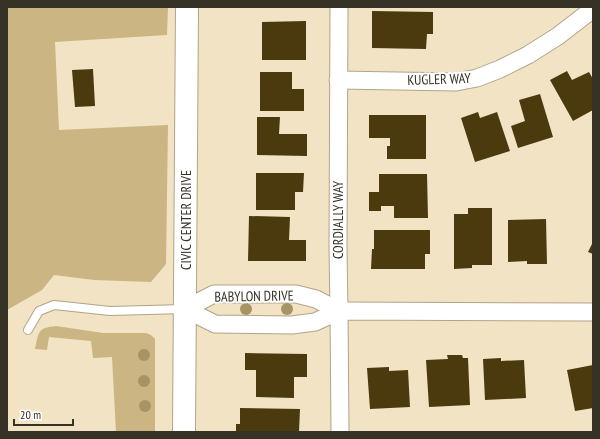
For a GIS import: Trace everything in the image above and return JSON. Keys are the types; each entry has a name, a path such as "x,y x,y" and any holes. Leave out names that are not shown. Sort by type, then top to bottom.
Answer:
{"street":[{"name":"CIVIC CENTER DRIVE","path":"184,432 187,7"},
{"name":"CORDIALLY WAY","path":"339,7 338,248 340,432"},
{"name":"KUGLER WAY","path":"338,80 456,82 477,78 500,69 528,55 558,36 593,10"},
{"name":"BABYLON DRIVE","path":"185,309 214,294 296,294 316,299 339,312"},
{"name":"BABYLON DRIVE","path":"185,309 215,324 261,325 292,325 316,322 339,312 593,312"}],"lane":[{"path":"28,330 40,311 54,305 110,311 185,309"}],"shaded area":[{"path":"7,7 168,7 167,35 55,42 59,130 168,125 166,264 151,282 94,280 54,275 42,290 7,310"},
{"path":"56,326 103,333 146,333 155,339 155,432 116,432 112,357 93,358 91,341 49,337 47,350 35,349 40,332 45,328"}],"building":[{"path":"372,11 433,12 433,34 427,34 426,49 372,48"},
{"path":"306,21 306,60 262,60 262,22"},
{"path":"93,69 95,106 75,107 72,70"},
{"path":"567,71 572,80 589,72 593,79 593,110 573,121 550,80"},
{"path":"260,72 292,72 292,89 304,89 304,111 260,111"},
{"path":"540,94 553,137 518,148 511,126 525,121 519,100"},
{"path":"478,112 480,118 497,112 510,151 475,162 461,118"},
{"path":"369,115 426,115 426,159 387,159 387,146 390,146 390,138 369,138"},
{"path":"257,117 280,117 279,134 307,134 307,156 257,155"},
{"path":"256,173 304,173 303,192 295,192 295,210 256,210"},
{"path":"379,174 427,174 428,218 394,218 394,206 381,206 381,211 369,211 369,192 379,192"},
{"path":"468,208 492,208 492,265 472,265 472,268 454,269 454,214 468,214"},
{"path":"249,216 290,217 289,240 306,240 306,261 248,261"},
{"path":"546,219 547,264 527,264 527,261 508,262 508,220"},
{"path":"374,230 430,230 430,254 425,254 425,269 371,269 372,249 374,249"},
{"path":"593,242 593,254 588,252"},
{"path":"245,353 307,354 307,377 294,377 294,398 256,397 256,370 245,370"},
{"path":"447,355 462,355 463,358 468,358 470,405 429,407 426,360 448,359"},
{"path":"501,358 501,361 524,360 526,398 485,400 483,359"},
{"path":"593,365 593,408 575,411 567,370"},
{"path":"389,367 389,371 408,370 410,407 370,409 367,368"},
{"path":"240,408 300,409 299,432 236,432 236,424 240,424"}]}
